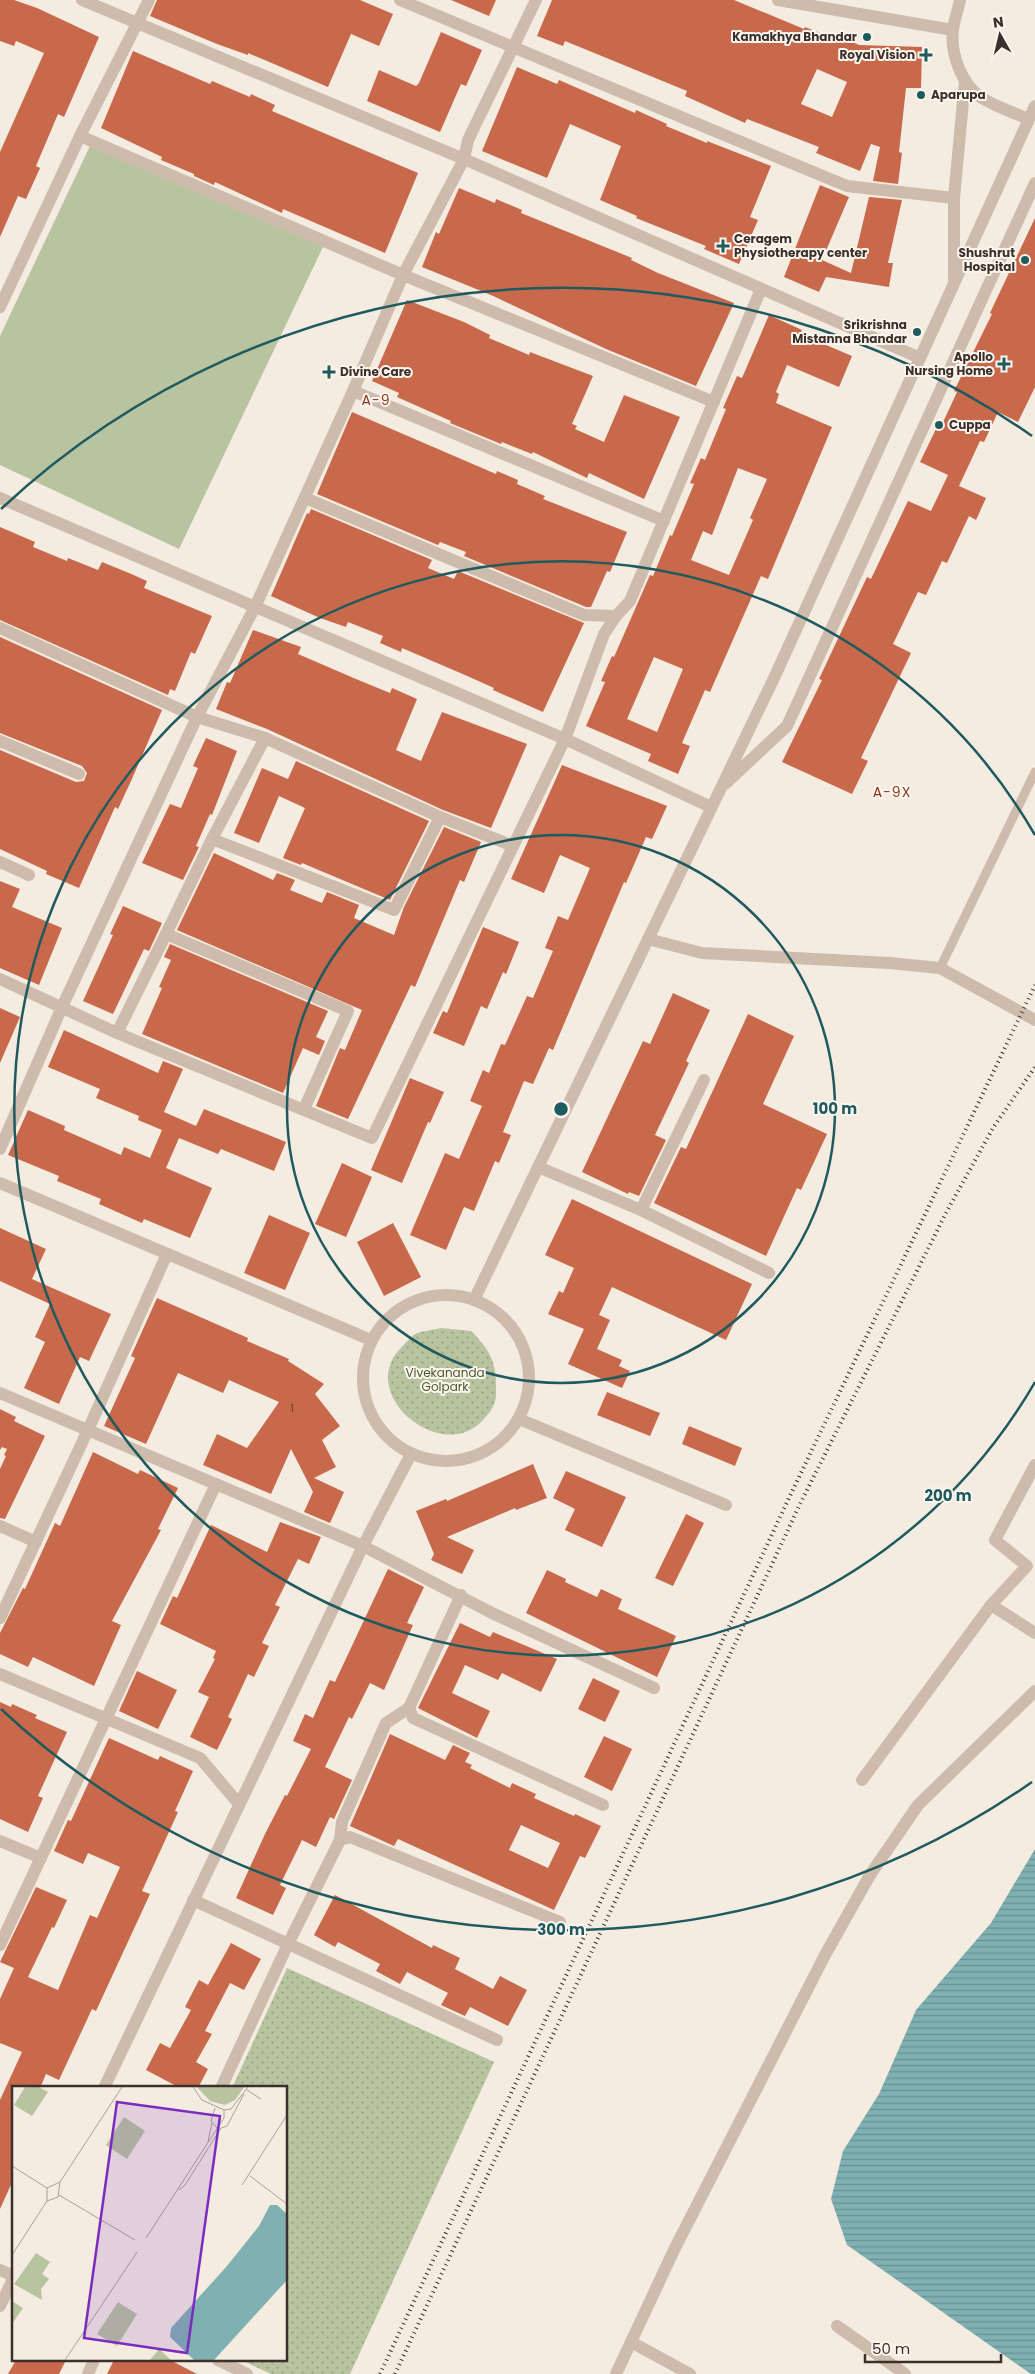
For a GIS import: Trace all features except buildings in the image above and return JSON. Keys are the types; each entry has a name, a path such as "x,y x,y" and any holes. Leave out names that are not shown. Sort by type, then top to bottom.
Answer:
{"street":[{"path":"82,0 464,159 920,358"},
{"path":"0,307 80,136 149,0"},
{"path":"400,0 847,186 954,198"},
{"path":"0,1148 62,1007 197,717 255,607 353,392 403,275 464,159 468,140 536,0"},
{"path":"778,0 818,4 953,30"},
{"path":"960,0 953,30 955,53 965,80 971,90 982,98 1028,119"},
{"path":"954,284 954,198 965,80"},
{"path":"474,1300 775,676 1035,106"},
{"path":"80,136 403,275 714,402"},
{"path":"720,788 787,726 1035,183"},
{"path":"0,979 117,1033 372,1138 565,739 604,634 616,616 630,601 761,289"},
{"path":"353,392 664,521"},
{"path":"0,498 565,739 711,807"},
{"path":"304,498 584,614 616,616"},
{"path":"0,628 197,717 265,738 440,816 513,846"},
{"path":"117,1033 212,838 265,738"},
{"path":"0,741 79,774"},
{"path":"212,838 394,910 440,816"},
{"path":"0,862 29,875"},
{"path":"166,934 348,1011 304,1109"},
{"path":"648,939 702,953 880,962 940,968 1035,1020"},
{"path":"641,1210 704,1080"},
{"path":"538,1167 641,1210 769,1273"},
{"path":"0,1183 371,1340"},
{"path":"0,1618 168,1254"},
{"path":"445,1295 474,1300 502,1316 513,1328 524,1350 530,1373 529,1389 519,1419 499,1443 471,1458 441,1462 410,1454 384,1434 366,1406 362,1372 371,1340 390,1316 415,1301 445,1295"},
{"path":"0,1393 363,1546 461,1595 490,1612 654,1688"},
{"path":"519,1419 726,1505"},
{"path":"105,2086 363,1546 410,1454"},
{"path":"862,1780 991,1605 1027,1566 995,1540 1035,1464"},
{"path":"0,1945 216,1484"},
{"path":"0,1526 36,1542"},
{"path":"222,2086 288,1944 340,1840 342,1822 386,1723 409,1708 461,1595"},
{"path":"991,1605 1035,1634"},
{"path":"0,1674 200,1758 240,1804"},
{"path":"616,2374 674,2250 825,1955 870,1875 918,1805 1035,1691"},
{"path":"409,1708 413,1718 603,1805"},
{"path":"340,1840 350,1837 560,1922"},
{"path":"0,1841 41,1858"},
{"path":"194,1900 496,2040"},
{"path":"0,2270 12,2275"},
{"path":"0,2306 12,2280"},
{"path":"837,2326 905,2374"},
{"path":"631,2342 690,2374"},
{"path":"88,2374 93,2362"},
{"path":"222,2362 247,2374"}],"lane":[{"path":"940,968 1035,772"}],"green space":[{"path":"91,144 323,247 179,549 0,465 0,336"},
{"name":"Vivekananda Golpark","path":"441,1328 471,1331 489,1353 496,1375 496,1399 493,1407 479,1424 461,1433 442,1434 424,1428 407,1416 395,1401 389,1384 390,1365 409,1339 415,1334"},
{"path":"287,1968 494,2062 350,2374 271,2374 245,2362 288,2362 288,2086 233,2086"}],"water":[{"path":"1035,1849 1035,2374 1031,2374 847,2245 831,2199 843,2151 879,2094 916,2010 991,1923"}],"railway":[{"path":"380,2374 788,1500 1035,985"},
{"path":"395,2374 800,1504 947,1211 993,1128 1035,1067"}],"place":[{"name":"Kamakhya Bhandar","path":"867,37"},
{"name":"Royal Vision","path":"926,55"},
{"name":"Aparupa","path":"921,95"},
{"name":"Ceragem Physiotherapy center","path":"723,246"},
{"name":"Shushrut Hospital","path":"1025,260"},
{"name":"Srikrishna Mistanna Bhandar","path":"917,332"},
{"name":"Apollo Nursing Home","path":"1004,364"},
{"name":"Divine Care","path":"329,372"},
{"name":"Cuppa","path":"939,425"}],"district":[{"name":"A-9","path":"376,400"},
{"name":"A-9X","path":"892,792"}]}
